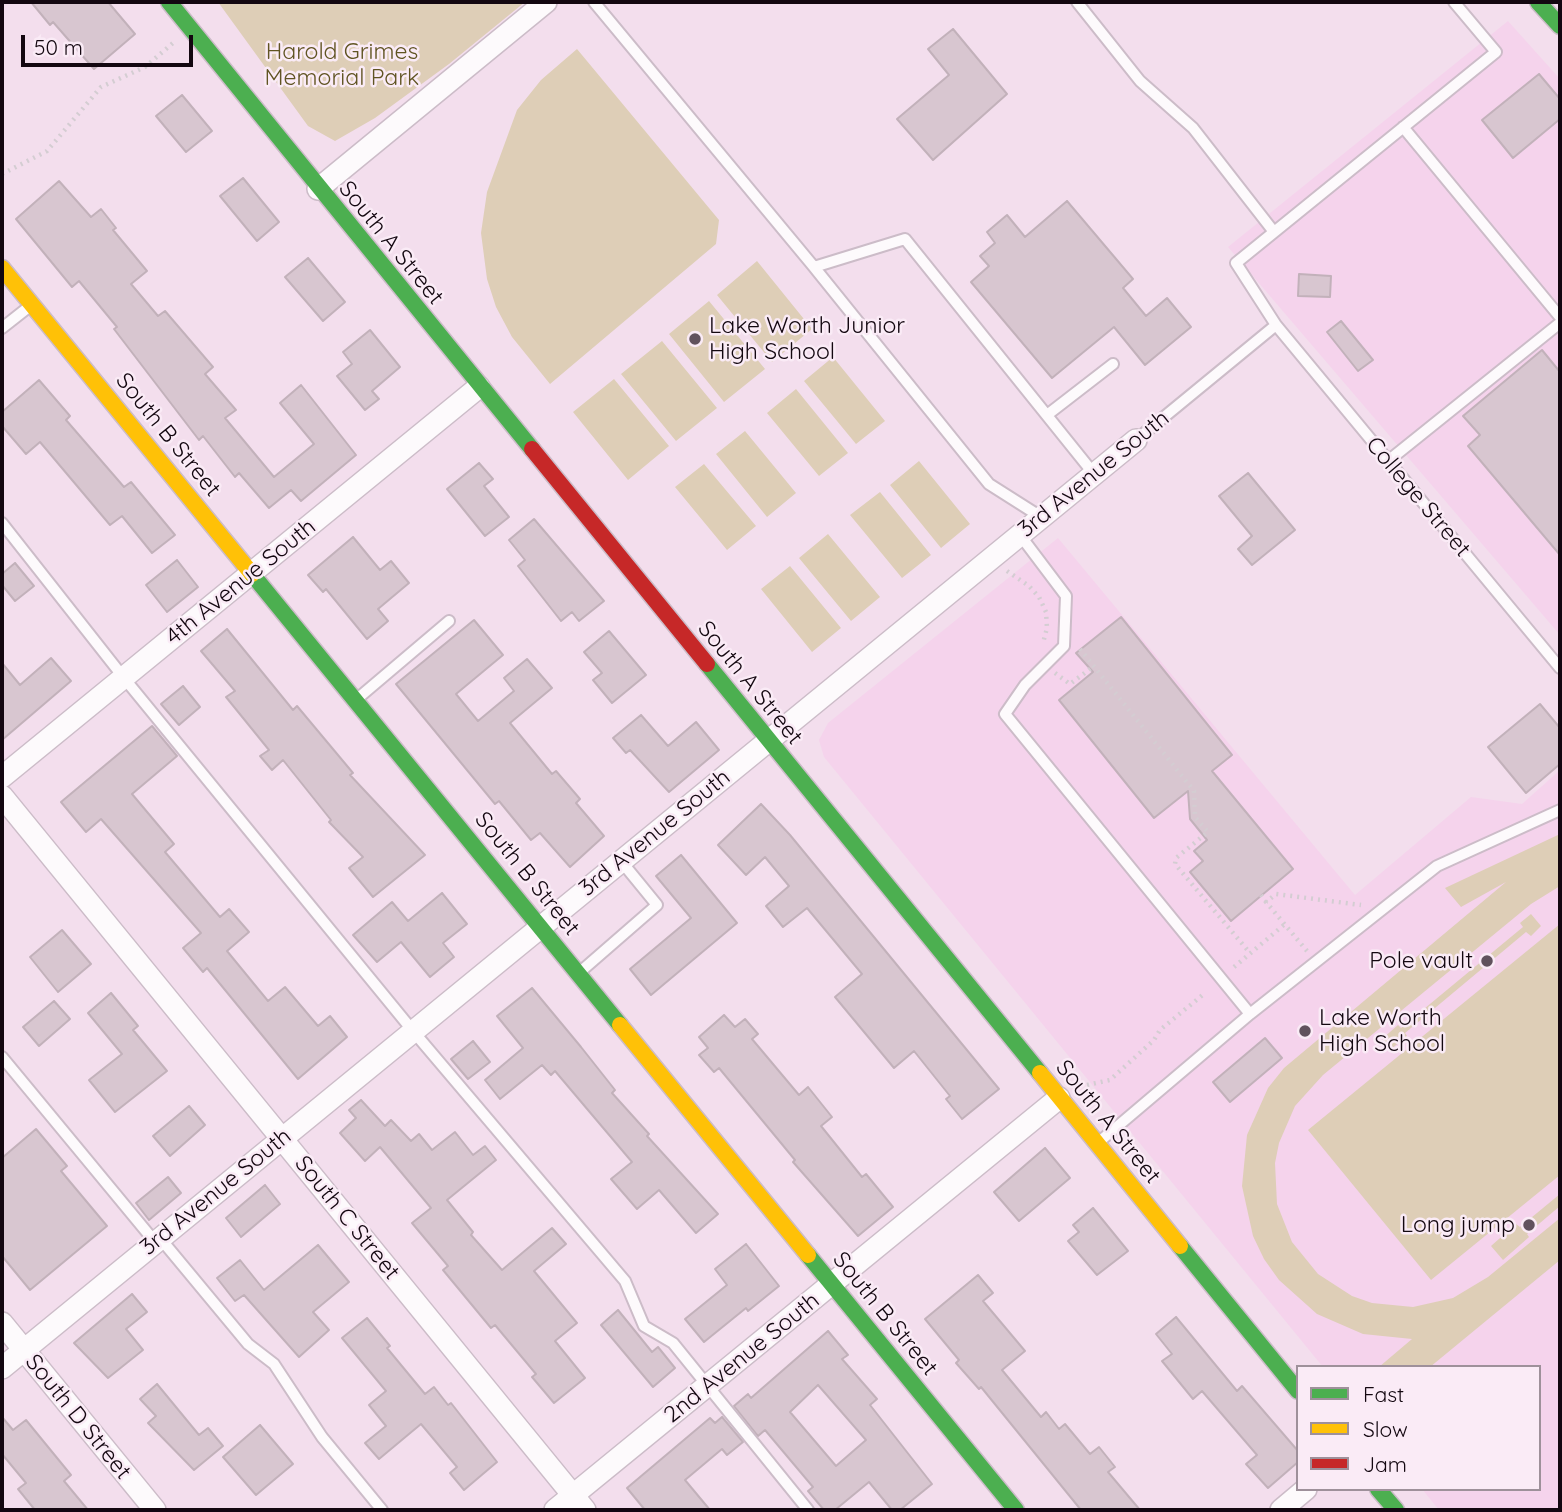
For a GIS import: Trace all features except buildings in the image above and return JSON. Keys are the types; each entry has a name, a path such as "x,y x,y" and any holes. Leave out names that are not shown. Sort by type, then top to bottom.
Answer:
{"main road":[{"name":"South A Street","path":"169,2 318,189 1296,1389"},
{"path":"1538,2 1560,26"},
{"name":"South B Street","path":"2,268 1016,1510"},
{"path":"1380,1491 1396,1510"}],"street":[{"path":"318,189 546,2"},
{"name":"4th Avenue South","path":"2,777 479,387"},
{"name":"3rd Avenue South","path":"2,1368 1136,440"},
{"name":"South C Street","path":"2,796 579,1503"},
{"name":"2nd Avenue South","path":"555,1510 579,1503 707,1386 1059,1098"},
{"name":"South D Street","path":"2,1323 155,1510"},
{"path":"1281,1510 1304,1491"}],"lane":[{"path":"594,2 814,267 989,484 1041,517"},
{"path":"1077,2 1140,81 1193,128 1273,232 1496,52 1454,2"},
{"path":"1403,127 1560,317"},
{"name":"College Street","path":"1273,232 1236,263 1276,325 1560,668"},
{"path":"814,267 905,239 1094,474"},
{"path":"2,328 32,304"},
{"path":"1388,461 1560,323"},
{"name":"3rd Avenue South","path":"1136,440 1276,325"},
{"path":"1047,415 1113,363"},
{"path":"2,523 124,678 413,1031 625,1281 644,1326 673,1343 808,1510"},
{"path":"1020,535 1066,596 1064,641 1060,653 1026,685 1005,714 1250,1014"},
{"path":"355,700 449,621"},
{"path":"1097,1144 1250,1014 1437,866 1560,810"},
{"path":"578,974 657,905 621,861"},
{"path":"2,1057 248,1345 274,1364 322,1437 382,1510"}],"path":[{"path":"2,174 47,151 101,87 145,67 191,29"},
{"path":"993,556 1039,597 1046,612 1047,628 1042,648"},
{"path":"1064,641 1080,650 1094,666 1194,791 1195,817 1209,834 1177,858 1175,864 1250,953"},
{"path":"1048,664 1067,684 1094,666"},
{"path":"1266,902 1276,894 1368,906 1376,915"},
{"path":"1261,895 1316,962"},
{"path":"1234,967 1285,924"},
{"path":"1087,1085 1110,1080 1154,1040 1160,1030 1205,993"}],"shaded area":[{"path":"1508,21 1560,79 1560,635 1228,247"},
{"name":"Lake Worth High School","path":"1058,538 1355,895 1471,797 1522,804 1560,770 1560,1510 1439,1510 1424,1491 1541,1491 1541,1365 1321,1365 824,757 819,740 828,723"}],"green space":[{"name":"Harold Grimes Memorial Park","path":"218,2 525,2 449,64 375,118 335,141 308,126"},
{"path":"577,49 719,220 716,244 550,384 512,337 496,307 487,279 481,233 487,192 517,110 541,80"},
{"path":"757,261 812,329 772,362 717,295"},
{"path":"709,301 765,369 724,402 669,334"},
{"path":"662,341 717,408 676,441 621,374"},
{"path":"833,357 885,421 856,444 804,381"},
{"path":"614,379 669,446 628,480 573,412"},
{"path":"796,389 848,453 819,476 767,413"},
{"path":"745,431 796,493 767,517 716,454"},
{"path":"919,461 970,524 941,548 890,485"},
{"path":"704,464 756,526 727,550 675,487"},
{"path":"880,492 931,555 902,578 850,515"},
{"path":"828,534 880,597 851,621 799,558"},
{"path":"790,566 841,628 812,652 761,589"},
{"path":"1560,834 1560,886 1531,904 1323,1075 1295,1106 1279,1143 1275,1163 1277,1204 1292,1242 1318,1274 1352,1296 1372,1303 1413,1307 1453,1298 1488,1277 1560,1218 1560,1260 1432,1365 1381,1365 1412,1339 1363,1334 1317,1314 1279,1280 1264,1259 1253,1236 1242,1186 1247,1135 1268,1088 1284,1068 1506,882 1461,907 1445,888"},
{"path":"1531,914 1541,926 1531,936 1526,932 1405,1033 1407,1036 1390,1050 1382,1039 1398,1025 1401,1028 1523,927 1520,923"},
{"path":"1560,924 1560,1175 1431,1280 1308,1130"},
{"name":"Long jump","path":"1560,1194 1560,1206 1527,1234 1529,1237 1503,1260 1491,1246 1516,1224 1520,1227"}],"traffic: fast":[{"path":"169,2 532,449"},
{"path":"1538,2 1560,26"},
{"path":"252,574 620,1025"},
{"path":"707,664 1040,1073"},
{"path":"1180,1246 1296,1389"},
{"path":"808,1255 1016,1510"},
{"path":"1380,1491 1396,1510"}],"traffic: slow":[{"path":"2,268 252,574"},
{"path":"620,1025 808,1255"},
{"path":"1040,1073 1180,1246"}],"traffic: jam":[{"path":"532,449 707,664"}],"place":[{"name":"Lake Worth Junior High School","path":"695,339"},
{"name":"Pole vault","path":"1487,961"},
{"name":"Lake Worth High School","path":"1305,1031"},
{"name":"Long jump","path":"1529,1225"}]}
